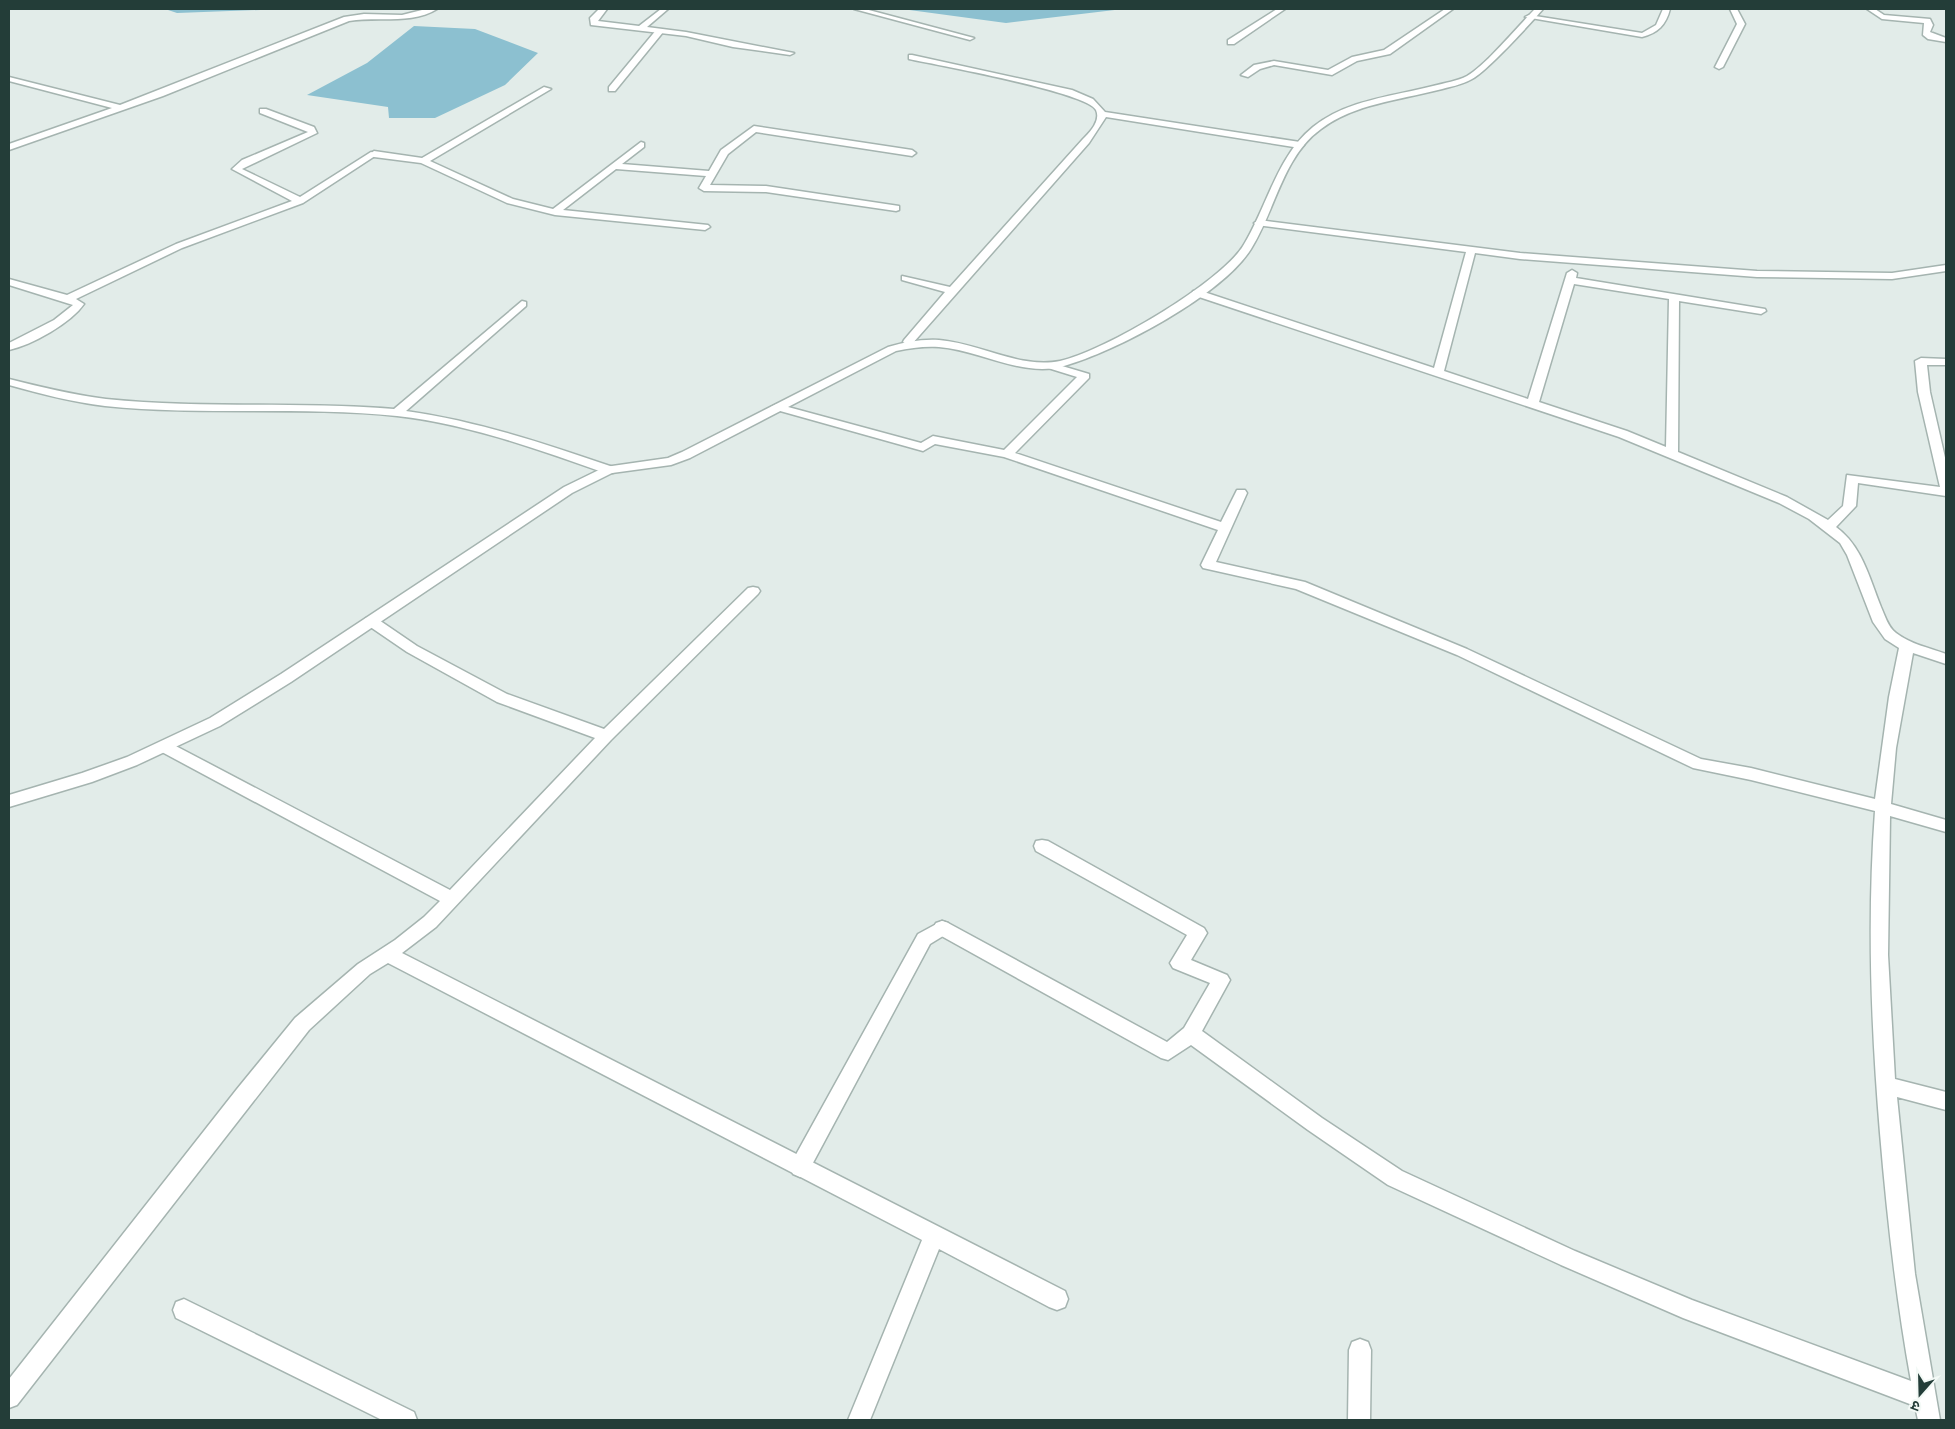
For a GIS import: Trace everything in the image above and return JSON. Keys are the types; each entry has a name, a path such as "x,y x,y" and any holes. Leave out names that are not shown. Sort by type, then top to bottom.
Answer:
{"street":[{"path":"9,147 244,62 347,19 364,16 402,18 433,9"},
{"path":"603,9 594,18 594,23 660,31 790,53"},
{"path":"640,29 665,9"},
{"path":"858,9 970,38"},
{"path":"1231,42 1281,9"},
{"path":"1245,74 1257,66 1274,63 1329,73 1355,59 1387,52 1449,9"},
{"path":"1052,366 1068,363 1083,356 1197,293 1226,272 1245,250 1300,145 1318,127 1335,118 1375,103 1469,78 1478,72 1534,13 1642,35 1654,31 1660,25 1666,9"},
{"path":"1720,67 1741,24 1734,9"},
{"path":"1871,9 1882,17 1927,22 1929,24 1926,33 1932,37 1946,40"},
{"path":"612,89 660,31"},
{"path":"9,801 86,778 165,747 215,722 568,490 609,470 671,461 908,342 1014,218 1077,151 1099,124 1101,114 1100,110 1092,102 1069,92 912,57"},
{"path":"9,79 121,108"},
{"path":"423,161 547,89"},
{"path":"263,111 311,129 314,133 245,162 236,169 300,201"},
{"path":"1101,114 1300,145"},
{"path":"896,208 766,190 704,188 724,152 754,129 912,153"},
{"path":"556,212 641,145"},
{"path":"68,299 179,246 300,201 374,154 423,161 510,201 556,212 705,227"},
{"path":"614,166 712,174"},
{"path":"1259,223 1471,251 1575,262 1833,277 1908,275 1946,268"},
{"path":"1438,372 1471,251"},
{"path":"1534,403 1575,262"},
{"path":"906,278 952,291"},
{"path":"1570,280 1761,311"},
{"path":"9,282 79,304 78,308 58,321 9,347"},
{"path":"1197,293 1534,403 1672,454 1783,500 1829,526 1845,540 1854,555 1880,622 1890,636 1907,646 1946,659"},
{"path":"1672,454 1674,297"},
{"path":"397,413 522,304"},
{"path":"908,342 937,341 1031,364 1052,366 1085,376 1007,454"},
{"path":"1946,362 1921,361 1924,392 1946,488"},
{"path":"9,382 50,394 130,405 300,408 397,413 491,432 609,470"},
{"path":"777,407 923,447 933,440 1007,454 1225,528"},
{"path":"1829,526 1848,512 1854,498 1851,478 1946,492"},
{"path":"1241,493 1208,565 1300,585 1462,652 1698,764 1751,774 1882,807 1946,826"},
{"path":"9,1397 244,1095 302,1024 364,969 430,922 606,736 753,591"},
{"path":"371,621 412,649 502,698 606,736"},
{"path":"1907,646 1890,727 1878,868 1877,931 1892,1165 1908,1305 1929,1420"},
{"path":"165,747 452,899"},
{"path":"800,1167 924,939 942,928 1168,1052 1192,1034 1220,980 1179,963 1198,933 1042,846"},
{"path":"387,954 1057,1299"},
{"path":"1192,1034 1315,1124 1395,1178 1568,1258 1691,1310 1925,1398"},
{"path":"1886,1086 1946,1101"},
{"path":"859,1420 934,1236"},
{"path":"184,1310 406,1420"},
{"path":"1359,1420 1360,1350"}],"water":[{"path":"165,9 286,9 177,13"},
{"path":"902,9 1123,9 1006,23"},
{"path":"414,26 475,29 538,53 505,85 435,118 389,118 388,107 307,95 367,63"}]}
